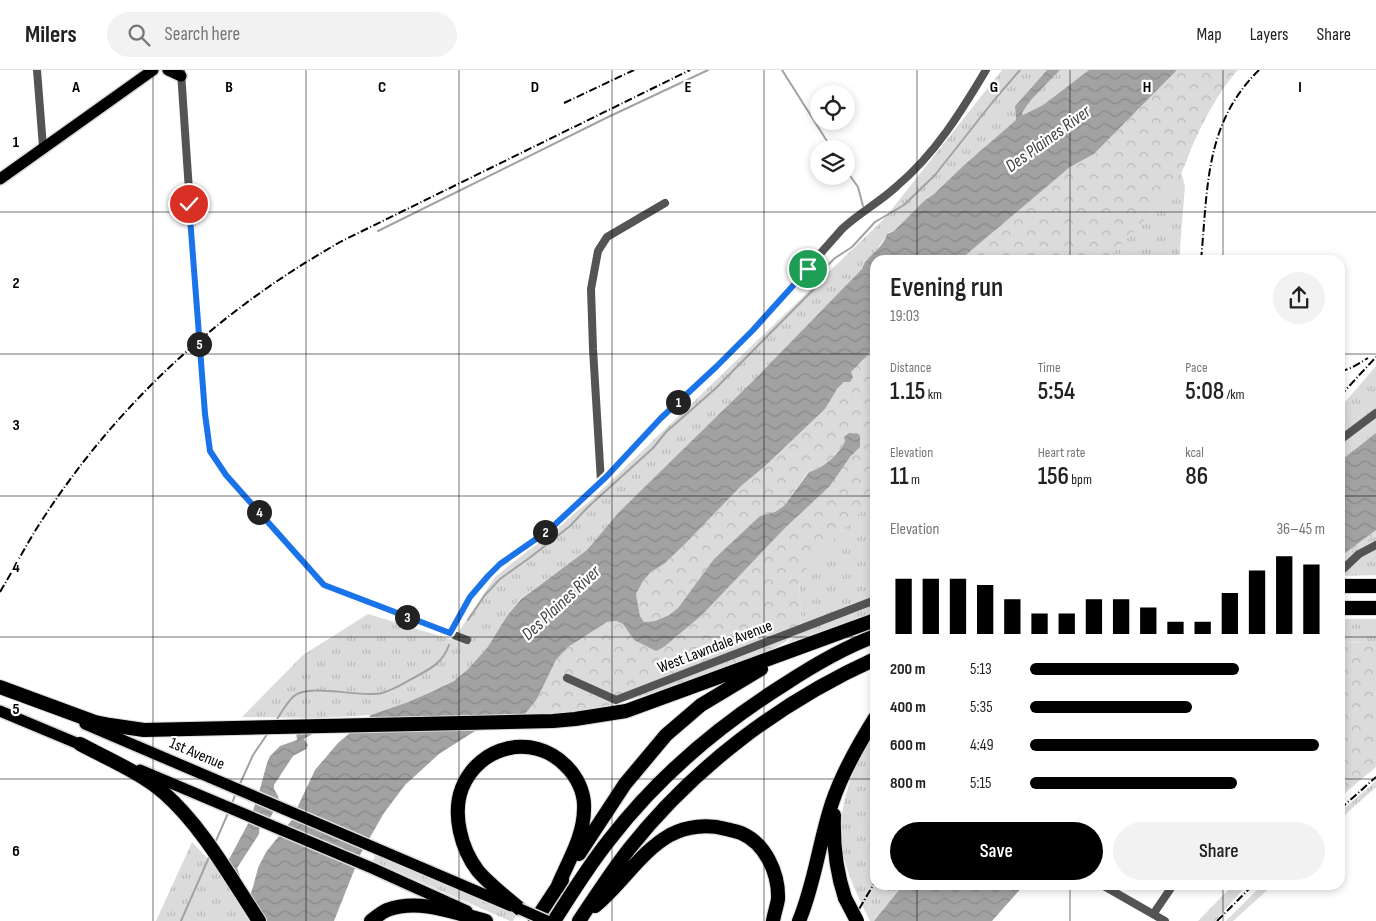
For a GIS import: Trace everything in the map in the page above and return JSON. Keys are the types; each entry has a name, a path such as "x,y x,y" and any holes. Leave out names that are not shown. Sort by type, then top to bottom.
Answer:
{"highway":[{"path":"1347,586 1376,586"},
{"path":"1345,608 1376,608"},
{"path":"0,688 95,722 110,726 144,730 553,721 626,710 870,622"},
{"path":"554,921 610,839 683,759 732,719 765,696 822,660 870,638"},
{"path":"535,921 625,784 666,735 702,705 727,689 806,646"},
{"path":"581,918 628,849 682,790 724,752 774,715 814,690 870,662"},
{"path":"799,921 808,900 820,845 832,803 851,759 870,727"},
{"path":"80,744 142,778 162,792 177,806 221,862 259,921"},
{"path":"520,909 478,870 464,844 461,832 459,802 462,789 468,776 480,762 496,752 514,747 531,747 547,751 559,759 578,781 584,808 583,823 579,838 557,888"},
{"path":"851,759 838,793 834,813 834,834 837,871 845,898 857,921"},
{"path":"581,918 605,898 648,851 670,835 690,828 714,826 742,833 759,845 770,862 777,882 778,899 772,921"},
{"path":"372,921 386,911 404,906 432,907 486,921"}],"main road":[{"path":"1,175 153,70"},
{"path":"168,70 181,73"},
{"name":"1st Avenue","path":"0,688 547,921"},
{"path":"0,711 372,868 490,921"}],"street":[{"path":"37,70 43,147"},
{"path":"450,633 470,597 500,564 549,530 601,482 661,418 753,330 851,220 896,187 921,164 942,139 986,70"},
{"path":"181,73 199,339 210,451 226,475 324,585 468,640"},
{"path":"601,482 591,289 598,251 607,237 665,203"},
{"path":"1345,436 1376,413"},
{"path":"1345,567 1359,554 1376,545"},
{"name":"West Lawndale Avenue","path":"567,678 616,700 870,602"},
{"path":"1111,890 1165,921"},
{"path":"1154,913 1170,890"}],"green space":[{"path":"1002,70 1047,70 1015,106 1016,120 924,201 894,231 889,232 873,255 870,255 870,259 863,265 862,269 803,333 619,512 587,550 520,599 487,648 454,681 408,702 371,715 319,718 242,717 303,655 368,614 453,640 495,577 591,500 884,219"},
{"path":"1060,70 1089,70 1043,105 1023,115 1022,113 1030,101"},
{"path":"1177,70 1238,70 1209,111 1183,169 1173,185 1146,219 1111,255 966,255 1070,167 1094,154"},
{"path":"1181,172 1185,186 1179,255 1111,255 1153,211"},
{"path":"870,352 870,502 813,560 799,579 801,621 799,632 762,654 649,694 600,707 576,711 551,714 525,714 537,699 556,660 568,647 607,622 616,621 623,624 634,640 656,650 664,647 702,615 785,528 830,486 850,457 860,447 845,441 843,446 830,460 819,468 808,472 784,506 738,538 714,559 678,608 669,615 655,621 644,622 640,616 636,594 643,581 651,572 664,564 741,486 764,467 825,409 832,395 858,363"},
{"path":"1376,366 1376,433 1345,457 1345,402"},
{"path":"870,502 870,615 787,643 799,632 801,621 799,579 813,560"},
{"path":"1376,530 1376,534 1345,557 1345,553"},
{"path":"1376,534 1376,542 1345,564 1345,557"},
{"path":"1376,547 1376,575 1345,576 1345,571 1361,556"},
{"path":"1345,619 1376,619 1376,643 1345,642"},
{"path":"1345,642 1376,643 1376,767 1345,793"},
{"path":"870,739 870,890 899,890 874,921 870,921 854,888 845,863 841,838 843,806 847,790 859,758"},
{"path":"1376,781 1376,787 1345,815 1345,808"},
{"path":"192,842 218,869 252,921 156,921"},
{"path":"375,854 517,914 513,921 510,921 373,861"},
{"path":"1228,890 1243,890 1215,921 1198,921"},
{"path":"1257,890 1267,890 1233,921 1226,921"}],"water":[{"name":"Des Plaines River","path":"1047,70 1060,70 1030,101 1022,113 1023,115 1043,105 1089,70 1177,70 1094,154 1070,167 966,255 872,255 882,244 887,234 894,231 924,201 1016,120 1015,106"},
{"name":"Des Plaines River","path":"870,258 870,352 851,372 853,377 850,382 844,382 837,389 825,409 764,467 741,486 664,564 651,572 643,581 636,594 640,616 644,622 655,621 669,615 678,608 714,559 760,516 775,512 784,506 809,472 825,464 835,456 843,446 844,437 849,433 858,434 860,447 850,457 830,486 785,528 702,615 664,647 656,651 634,640 623,624 616,621 607,622 568,647 556,660 537,699 525,714 492,729 475,731 439,754 405,785 384,813 361,853 334,921 252,921 226,865 250,820 270,756 280,746 297,740 296,732 317,731 304,739 308,745 306,749 293,756 274,785 279,801 270,818 260,823 259,834 237,868 240,881 249,898 258,868 266,852 291,821 315,770 338,743 371,715 433,691 454,681 467,670 487,648 507,616 521,599 587,550 619,512 755,379 862,269"},
{"path":"1376,433 1376,530 1345,553 1345,457"},
{"path":"899,890 1020,890 992,921 874,921"}],"waterway":[{"path":"378,231 606,118 708,70"},
{"path":"782,70 826,140"},
{"path":"468,620 485,595 500,579 570,526 588,507 653,448 666,432 715,389 814,289 828,265 835,258 852,247 875,222 904,205 935,175 1020,70"},
{"path":"855,183 863,206"},
{"path":"276,721 291,698 302,692 323,691 373,694 391,690 436,664 444,656 449,645"},
{"path":"239,786 253,755 268,733"},
{"path":"232,804 236,792"},
{"path":"215,843 229,811"},
{"path":"181,921 210,855"}],"railway":[{"path":"564,103 634,70"},
{"path":"0,592 44,517 106,434 176,361 255,296 342,241 690,70"},
{"path":"1201,255 1208,183 1218,135 1228,112 1241,91 1259,70"},
{"path":"1345,391 1376,357"},
{"path":"1345,370 1368,358"},
{"path":"1345,805 1376,777"},
{"path":"852,921 870,890"},
{"path":"1217,921 1248,890"}],"route":[{"path":"189,204 205,414 210,451 226,475 324,585 450,633 470,597 488,576 500,564 549,530 582,501 661,418 753,330 808,269"}]}
